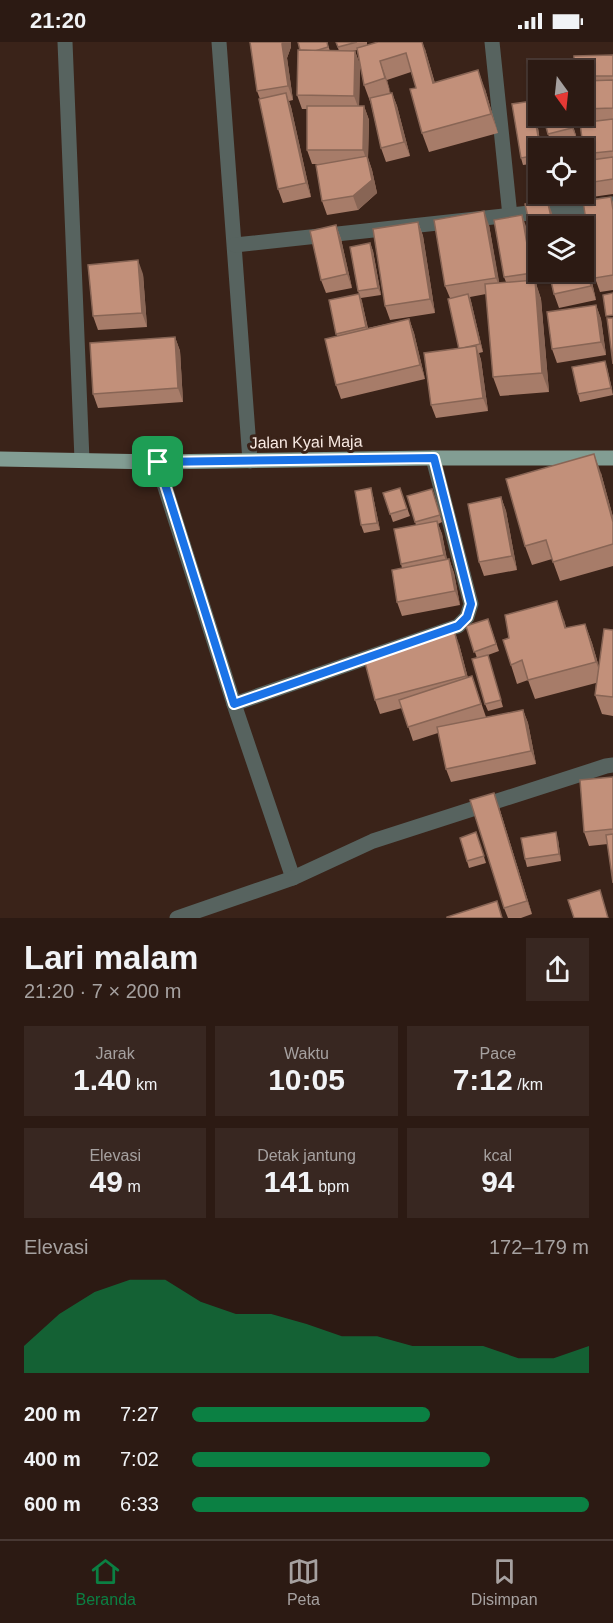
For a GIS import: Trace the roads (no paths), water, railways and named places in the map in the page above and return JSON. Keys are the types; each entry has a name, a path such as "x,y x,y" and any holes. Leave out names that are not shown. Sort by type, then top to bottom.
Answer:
{"main road":[{"name":"Jalan Kyai Maja","path":"0,459 158,462 613,458"}],"street":[{"path":"65,42 82,460"},
{"path":"219,42 250,461"},
{"path":"492,42 510,216"},
{"path":"235,245 613,204"},
{"path":"234,704 458,626 467,617 471,604 434,458"},
{"path":"158,462 234,704 293,878"},
{"path":"177,918 293,878 373,841 613,765"}]}
